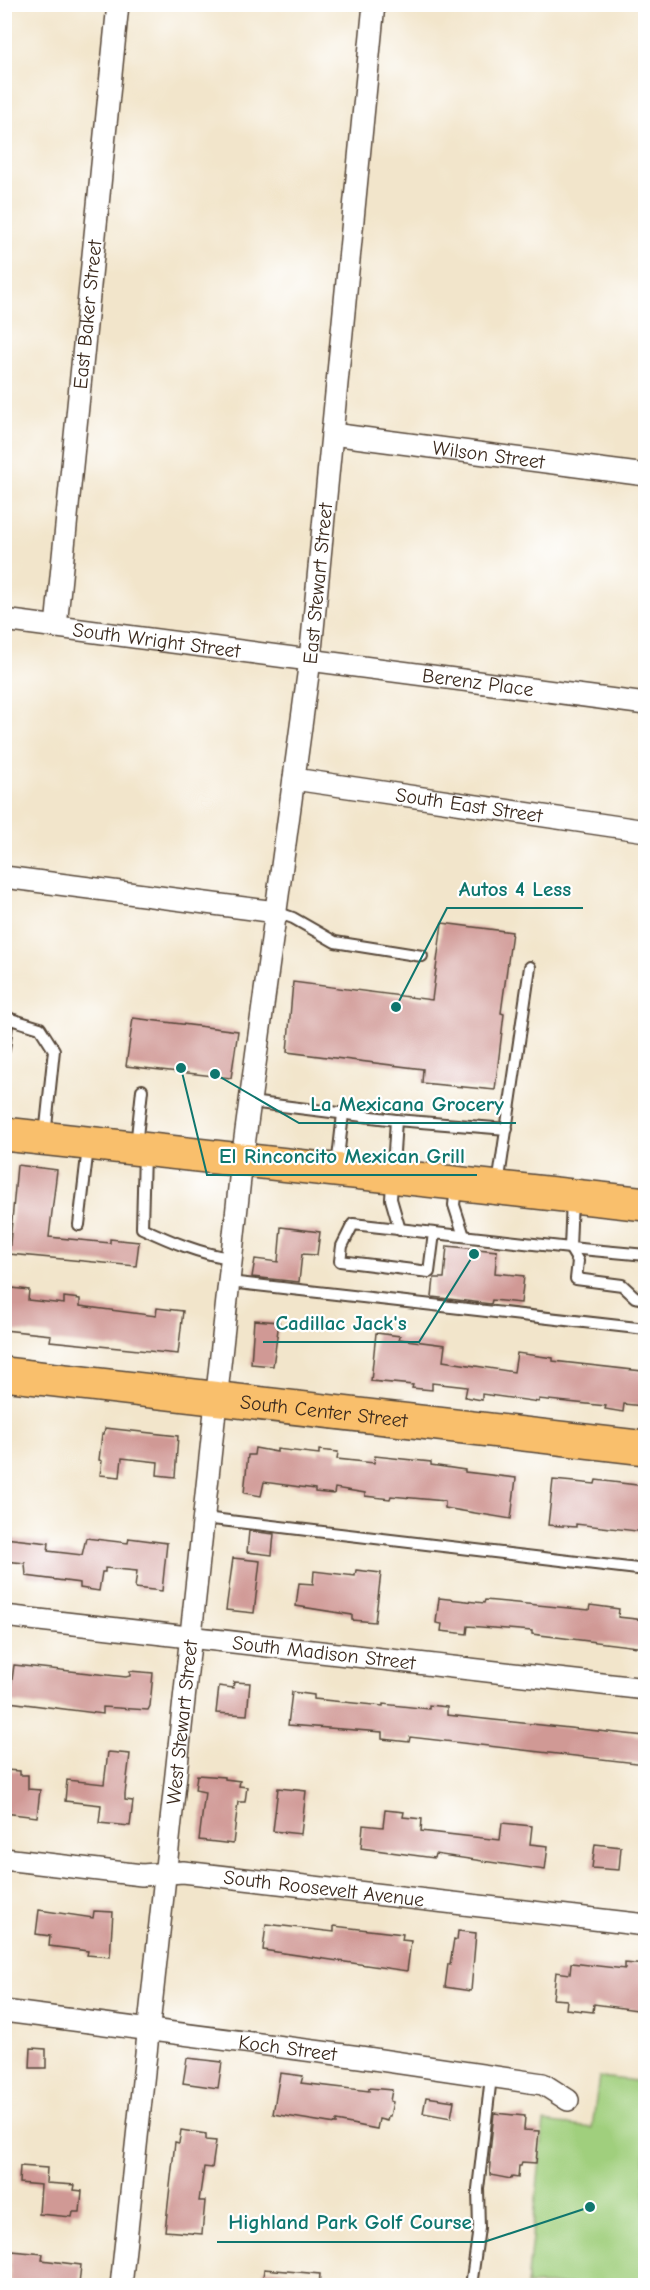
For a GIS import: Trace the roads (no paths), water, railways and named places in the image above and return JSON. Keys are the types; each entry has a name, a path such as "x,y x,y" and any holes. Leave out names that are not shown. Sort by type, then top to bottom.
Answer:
{"main road":[{"path":"4,1134 645,1204"},
{"name":"South Center Street","path":"4,1374 645,1449"}],"street":[{"name":"East Baker Street","path":"56,627 118,4"},
{"name":"East Stewart Street","path":"242,1160 310,660 374,4"},
{"name":"Wilson Street","path":"332,434 645,476"},
{"name":"South Wright Street","path":"4,620 310,660"},
{"name":"Berenz Place","path":"310,660 645,704"},
{"name":"South East Street","path":"294,779 645,831"},
{"path":"4,877 276,912"},
{"name":"West Stewart Street","path":"121,2286 242,1160"},
{"name":"South Madison Street","path":"4,1616 191,1635 645,1689"},
{"name":"South Roosevelt Avenue","path":"4,1859 142,1875 166,1872 207,1874 645,1924"},
{"name":"Koch Street","path":"4,2012 360,2057 543,2084 568,2100"}],"lane":[{"path":"276,912 293,918 335,942 422,956"},
{"path":"498,1188 530,967"},
{"path":"4,1050 6,1017 40,1028 54,1050 45,1139"},
{"path":"142,1090 140,1149 142,1228 210,1256 231,1258"},
{"path":"250,1102 396,1120 507,1129"},
{"path":"337,1170 344,1114"},
{"path":"396,1120 391,1199 400,1230"},
{"path":"79,1225 89,1143"},
{"path":"456,1184 454,1205 464,1236"},
{"path":"572,1196 570,1248 578,1261 576,1280 622,1285 635,1298 645,1299"},
{"path":"434,1233 429,1272 340,1261 342,1246 353,1224 645,1255"},
{"path":"229,1282 645,1329"},
{"path":"204,1518 645,1570"},
{"path":"471,2286 479,2228 478,2189 490,2077"}],"place":[{"name":"Autos 4 Less","path":"396,1007"},
{"name":"El Rinconcito Mexican Grill","path":"181,1068"},
{"name":"La Mexicana Grocery","path":"215,1074"},
{"name":"Cadillac Jack's","path":"474,1254"},
{"name":"Highland Park Golf Course","path":"590,2207"}]}
